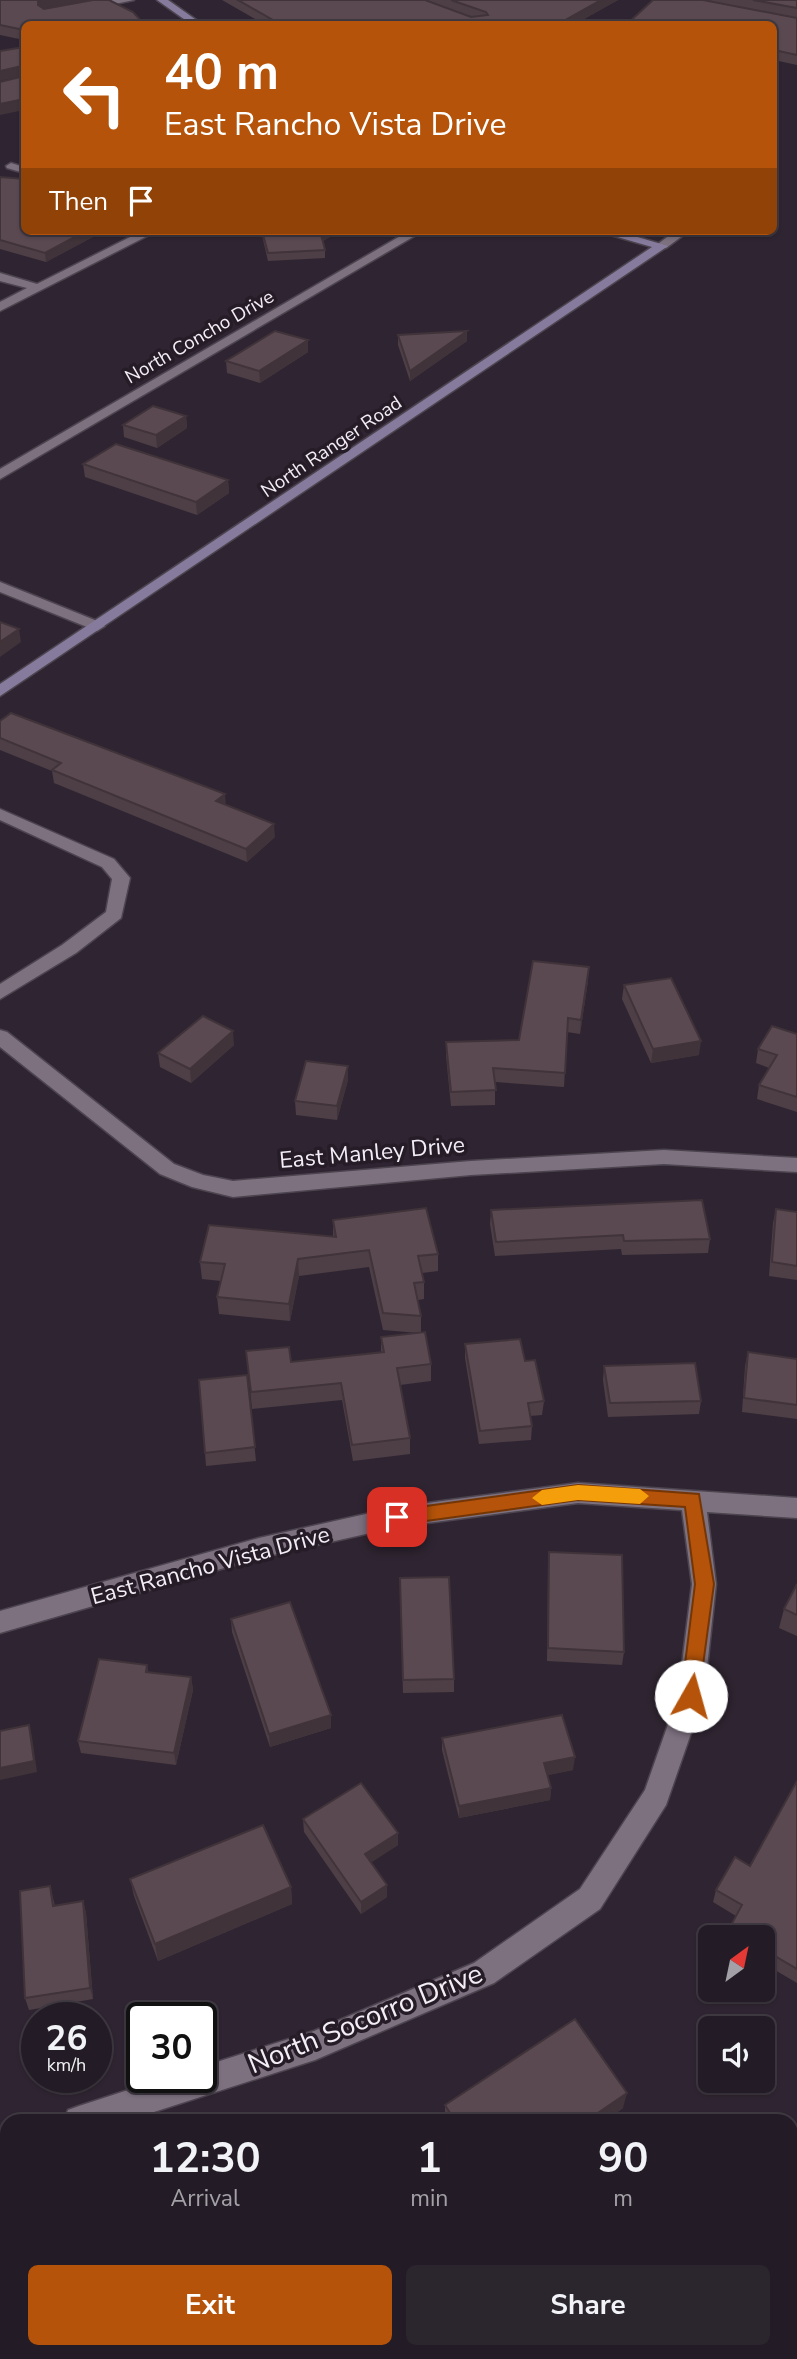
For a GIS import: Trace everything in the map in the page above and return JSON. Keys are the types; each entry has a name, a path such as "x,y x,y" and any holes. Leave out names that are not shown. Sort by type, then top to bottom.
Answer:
{"street":[{"path":"69,10 128,0"},
{"path":"162,0 193,21"},
{"path":"11,166 21,169"},
{"path":"0,307 142,235"},
{"name":"North Concho Drive","path":"0,475 410,235"},
{"path":"619,235 662,246"},
{"name":"North Ranger Road","path":"0,691 677,235"},
{"path":"0,277 36,287"},
{"path":"0,587 97,626"},
{"path":"0,814 108,863 121,878 115,914 69,949 0,993"},
{"name":"East Manley Drive","path":"0,1037 167,1170 199,1182 233,1188 471,1168 664,1157 797,1165"},
{"name":"East Rancho Vista Drive","path":"0,1622 259,1548 397,1517 578,1493 797,1508"},
{"name":"North Socorro Drive","path":"101,2114 315,2045 485,1973 590,1899 656,1796 691,1696 704,1584 693,1499"}],"building":[{"path":"0,0 41,0 38,5 44,9 93,0 109,0 133,12 141,21 21,21 21,29 0,25"},
{"path":"238,0 425,0 471,17 488,15 451,0 601,0 563,21 275,21"},
{"path":"653,0 703,0 797,18 797,55 777,51 777,21 630,21"},
{"path":"753,0 797,0 797,8"},
{"path":"21,48 21,66 0,71 0,51"},
{"path":"21,77 21,100 0,104 0,82"},
{"path":"0,177 21,179 21,235 79,235 45,253 0,240"},
{"path":"263,235 321,235 325,250 268,253"},
{"path":"275,331 308,340 259,371 226,361"},
{"path":"467,331 410,371 398,335"},
{"path":"153,406 186,416 156,435 123,425"},
{"path":"116,444 228,480 196,502 83,464"},
{"path":"0,622 19,629 0,642"},
{"path":"11,713 225,794 216,801 274,824 246,849 52,770 61,763 0,738 0,721"},
{"path":"533,961 589,967 581,1020 568,1018 565,1073 493,1068 496,1090 451,1092 446,1042 519,1040"},
{"path":"671,978 701,1041 653,1049 624,985"},
{"path":"203,1016 233,1031 190,1069 158,1053"},
{"path":"772,1026 797,1034 797,1097 759,1085 777,1055 758,1049"},
{"path":"306,1061 348,1066 337,1106 295,1101"},
{"path":"702,1200 710,1239 624,1241 623,1235 496,1242 491,1210"},
{"path":"426,1208 438,1254 418,1256 424,1282 414,1283 421,1316 383,1313 369,1250 298,1259 289,1304 217,1297 225,1264 200,1262 209,1225 336,1237 333,1220"},
{"path":"776,1209 797,1212 797,1266 772,1262"},
{"path":"425,1332 431,1364 397,1368 410,1438 352,1445 341,1383 251,1392 246,1351 289,1347 291,1362 384,1352 381,1337"},
{"path":"520,1339 525,1361 535,1360 544,1401 528,1403 532,1426 480,1431 465,1344"},
{"path":"748,1352 797,1359 797,1405 744,1398"},
{"path":"695,1363 701,1401 610,1403 604,1366"},
{"path":"247,1375 255,1447 205,1453 199,1380"},
{"path":"549,1552 622,1555 624,1652 548,1648"},
{"path":"449,1577 454,1679 403,1680 400,1578"},
{"path":"797,1584 797,1615 784,1609"},
{"path":"290,1602 331,1715 269,1734 231,1619"},
{"path":"99,1659 147,1665 146,1672 191,1677 174,1753 78,1741"},
{"path":"562,1715 575,1757 544,1763 551,1788 459,1806 442,1738"},
{"path":"29,1725 34,1761 0,1768 0,1731"},
{"path":"797,1781 797,1969 775,1956 775,1925 731,1925 742,1905 716,1890 735,1857 750,1866"},
{"path":"361,1783 398,1833 365,1854 387,1885 361,1902 303,1819"},
{"path":"263,1825 291,1887 155,1944 130,1879"},
{"path":"50,1886 53,1906 83,1901 90,1988 25,1998 20,1891"},
{"path":"575,2019 627,2093 596,2114 451,2114 445,2105"}],"slow traffic":[{"path":"542,1498 578,1493 640,1496"}],"route":[{"path":"397,1517 578,1493 693,1499 704,1584 691,1696"}]}
